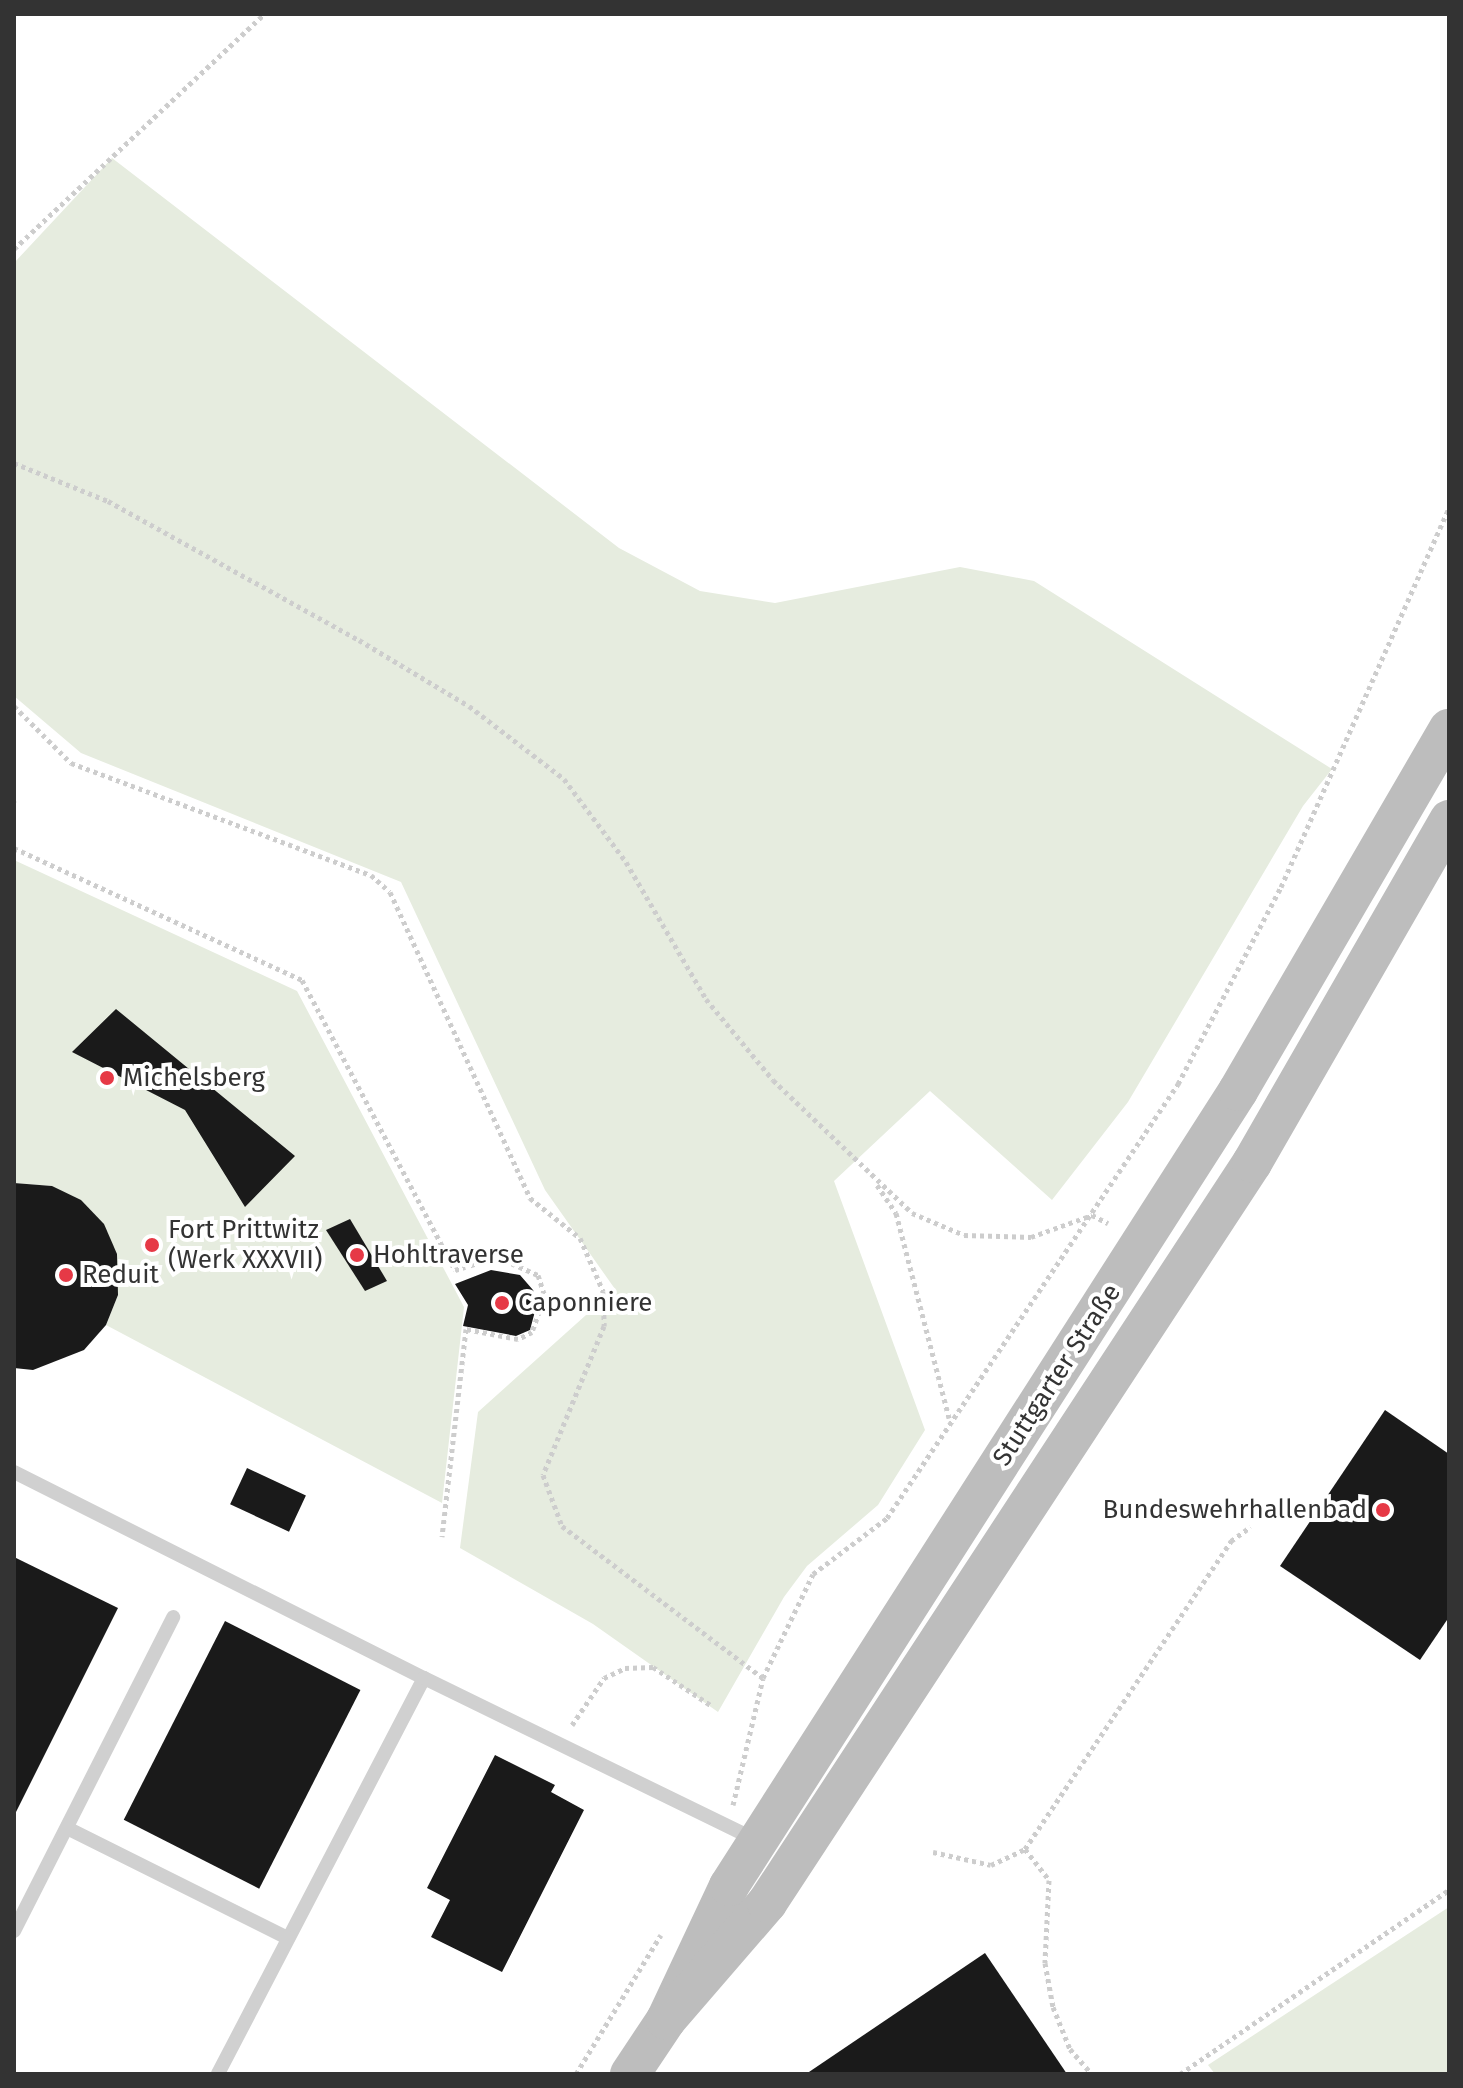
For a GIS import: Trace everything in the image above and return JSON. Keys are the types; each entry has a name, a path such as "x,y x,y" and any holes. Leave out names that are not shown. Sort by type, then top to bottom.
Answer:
{"main road":[{"name":"Stuttgarter Straße","path":"666,2020 743,1834 1238,1091 1449,729"},
{"name":"Stuttgarter Straße","path":"630,2074 666,2020 767,1903 1252,1163 1449,820"}],"lane":[{"path":"14,1472 743,1834"},
{"path":"14,1931 173,1617"},
{"path":"218,2074 424,1678"},
{"path":"67,1828 288,1938"}],"path":[{"path":"14,249 264,14"},
{"path":"14,463 108,501 359,640 469,706 564,779 626,862 706,999 773,1080 912,1213 964,1235 1031,1237 1092,1215"},
{"path":"743,1834 763,1678 813,1574 887,1518 950,1419 1092,1215 1178,1084 1281,887 1449,507"},
{"path":"14,706 71,763 371,875 390,892 530,1198 580,1238 603,1291 604,1326 543,1475 562,1526 763,1678"},
{"path":"14,848 302,980 455,1270 497,1257 538,1275 545,1296 532,1332 518,1339 466,1329 442,1537"},
{"path":"873,1177 896,1213 950,1419"},
{"path":"933,1852 991,1865 1025,1849 1231,1541 1250,1527"},
{"path":"560,1742 604,1678 625,1668 653,1667 712,1706"},
{"path":"1025,1849 1049,1880 1045,1963 1056,2016 1092,2074"},
{"path":"1180,2074 1449,1890"},
{"path":"576,2074 666,1928"}],"shaded area":[{"path":"112,158 619,548 700,591 775,603 960,567 1034,581 1332,769 1303,806 1128,1102 1052,1200 930,1091 834,1181 925,1430 878,1505 807,1566 784,1597 718,1712 593,1624 460,1548 478,1412 615,1289 545,1190 401,882 81,753 14,696 14,263"},
{"path":"14,860 297,991 464,1307 442,1503 106,1325 118,1295 52,1186 14,1183"},
{"path":"1449,1907 1449,2074 1215,2074 1208,2065"}],"building":[{"path":"116,1009 295,1156 245,1207 185,1110 72,1052"},
{"name":"Reduit","path":"14,1183 52,1186 81,1200 104,1224 117,1254 118,1295 106,1325 84,1350 33,1370 14,1368"},
{"name":"Hohltraverse","path":"350,1219 387,1281 365,1291 326,1230"},
{"name":"Caponniere","path":"491,1270 520,1275 533,1290 538,1300 530,1330 516,1336 463,1326 468,1305 455,1284"},
{"name":"Bundeswehrhallenbad","path":"1385,1410 1449,1454 1449,1617 1420,1660 1280,1566"},
{"path":"247,1468 306,1495 289,1532 230,1504"},
{"path":"14,1557 118,1608 14,1816"},
{"path":"225,1621 360,1690 259,1889 124,1820"},
{"path":"495,1755 555,1785 551,1792 584,1810 502,1972 431,1937 450,1900 427,1888"},
{"path":"985,1953 1067,2074 806,2074"}],"place":[{"name":"Michelsberg","path":"107,1078"},
{"name":"Fort Prittwitz (Werk XXXVII)","path":"152,1245"},
{"name":"Hohltraverse","path":"357,1255"},
{"name":"Reduit","path":"66,1275"},
{"name":"Caponniere","path":"502,1303"},
{"name":"Bundeswehrhallenbad","path":"1383,1510"}]}
